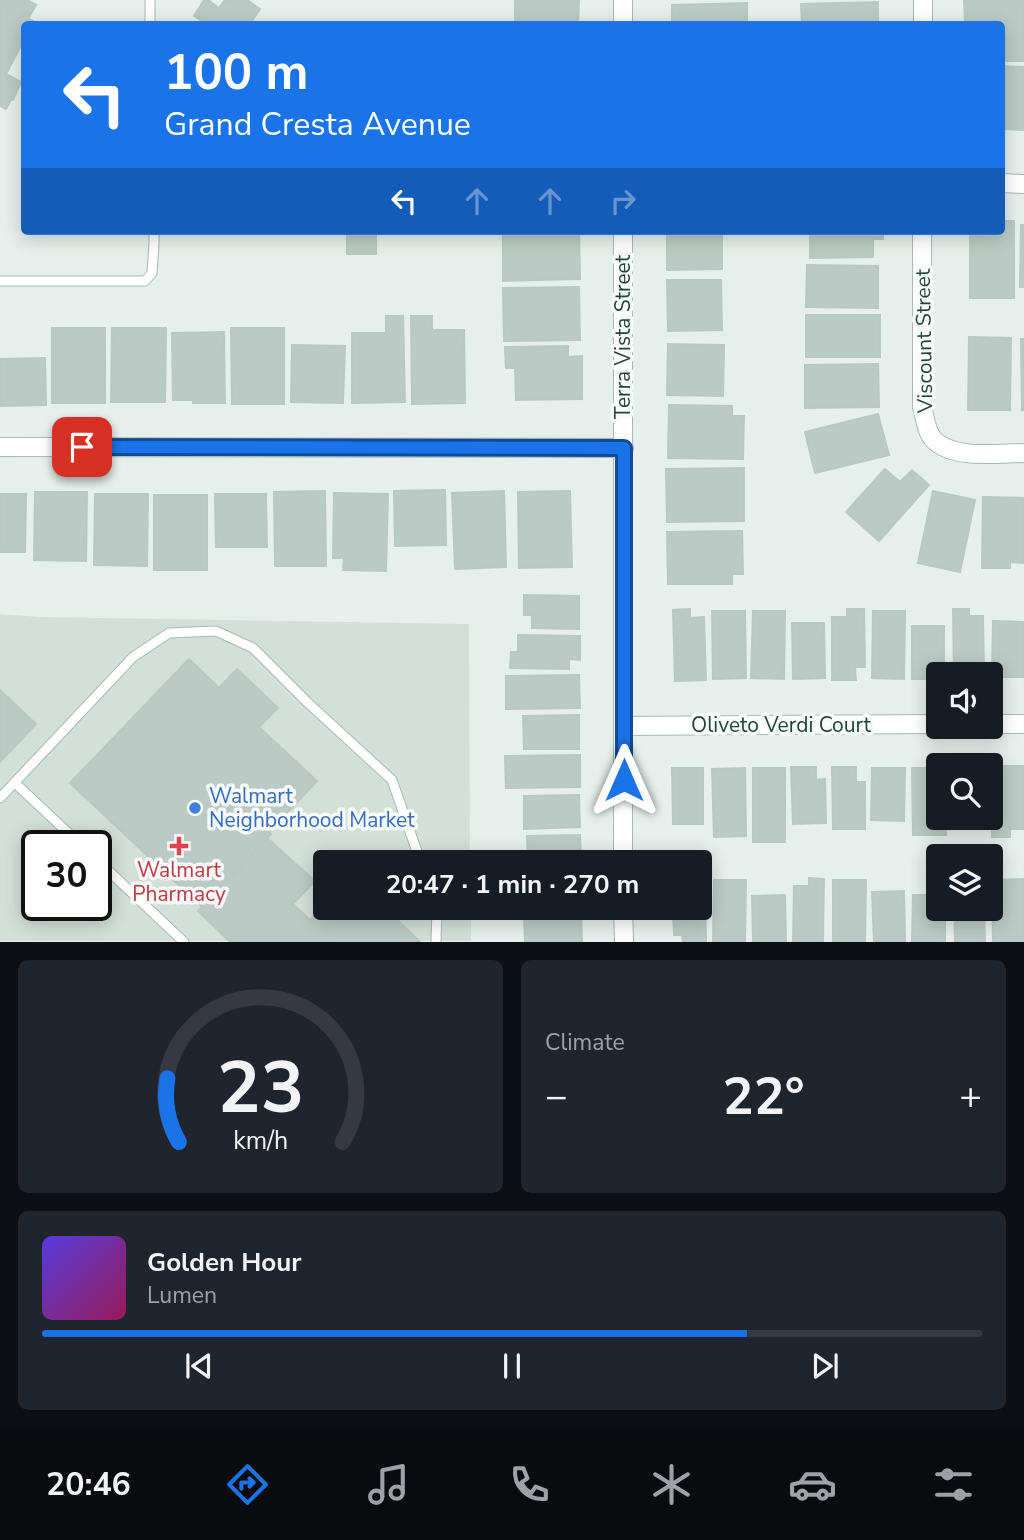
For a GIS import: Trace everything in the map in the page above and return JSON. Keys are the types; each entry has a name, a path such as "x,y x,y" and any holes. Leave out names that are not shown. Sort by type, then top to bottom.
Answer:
{"street":[{"path":"623,0 623,21"},
{"path":"923,0 923,21"},
{"path":"1005,183 1024,184"},
{"name":"Terra Vista Street","path":"623,235 624,850"},
{"name":"Viscount Street","path":"922,235 922,407 932,438 947,449 968,453 1024,453"},
{"path":"0,446 624,448"},
{"name":"Oliveto Verdi Court","path":"624,726 926,724"},
{"path":"1003,724 1024,724"},
{"path":"623,920 624,942"}],"lane":[{"path":"150,0 150,21"},
{"path":"0,281 145,281 152,273 154,235"},
{"path":"0,799 133,657 169,633 216,631 253,648 392,780 416,850"},
{"path":"15,783 66,830"},
{"path":"112,874 184,942"},
{"path":"436,920 436,942"}],"shaded area":[{"path":"0,614 40,617 469,624 470,850 313,850 313,920 471,920 471,941 0,941"}],"building":[{"path":"0,0 27,0 36,5 28,19 33,21 21,21 21,46 6,74 21,82 6,109 0,106"},
{"path":"204,0 219,8 225,0 247,0 260,9 252,21 202,21 194,16"},
{"path":"515,0 579,0 578,21 515,21"},
{"path":"964,0 1024,0 1024,61 1005,61 1005,21 965,21"},
{"path":"878,2 878,21 802,21 801,4"},
{"path":"747,3 747,21 672,21 672,5"},
{"path":"1005,66 1024,67 1024,130 1005,129"},
{"path":"1005,221 1014,221 1014,298 970,298 970,235 1005,235"},
{"path":"1021,225 1024,225 1024,287 1020,287"},
{"path":"347,235 376,235 376,254 347,254"},
{"path":"503,235 579,235 580,279 503,281"},
{"path":"667,235 722,235 722,269 667,270"},
{"path":"810,235 883,235 883,239 873,239 873,257 810,258"},
{"path":"807,265 878,266 878,308 806,307"},
{"path":"667,280 721,280 722,330 668,331"},
{"path":"579,287 580,340 504,341 503,288"},
{"path":"806,315 880,315 880,357 806,357"},
{"path":"386,316 403,316 405,402 352,403 352,333 386,333"},
{"path":"411,316 432,316 432,330 464,330 465,403 412,404"},
{"path":"52,328 105,328 105,403 52,403"},
{"path":"112,328 166,328 165,402 111,402"},
{"path":"231,328 284,328 284,404 232,404"},
{"path":"224,332 225,403 173,400 172,333"},
{"path":"969,337 1011,338 1010,410 968,410"},
{"path":"1021,339 1024,339 1024,410 1022,410"},
{"path":"668,344 724,345 723,396 667,395"},
{"path":"292,345 345,346 343,403 291,402"},
{"path":"568,346 568,357 582,356 582,399 516,400 515,368 506,368 505,347"},
{"path":"45,358 46,405 0,406 0,359"},
{"path":"878,364 879,407 805,408 805,365"},
{"path":"669,405 732,406 732,416 744,416 743,459 668,458"},
{"path":"878,414 889,455 815,473 805,432"},
{"path":"744,468 744,521 667,522 666,469"},
{"path":"885,469 900,482 912,470 929,485 879,541 846,512"},
{"path":"445,490 446,545 395,546 394,491"},
{"path":"325,491 326,566 275,566 274,492"},
{"path":"504,491 506,567 455,569 452,493"},
{"path":"570,491 572,567 519,568 518,492"},
{"path":"933,491 975,500 960,572 918,563"},
{"path":"35,492 87,492 86,561 34,560"},
{"path":"334,493 388,494 386,571 343,570 344,558 333,558"},
{"path":"0,494 26,494 25,552 0,552"},
{"path":"95,494 148,494 147,566 94,565"},
{"path":"215,494 266,494 267,547 216,547"},
{"path":"154,495 207,495 207,570 154,570"},
{"path":"983,497 1024,498 1023,563 1010,562 1010,568 982,568"},
{"path":"742,531 743,574 732,574 732,584 668,584 667,532"},
{"path":"524,595 579,596 579,629 532,628 532,615 524,615"},
{"path":"690,609 690,618 704,617 706,680 675,681 673,610"},
{"path":"847,609 864,609 865,667 855,667 856,680 832,680 832,617 847,617"},
{"path":"953,609 969,609 969,616 983,616 984,662 954,662"},
{"path":"712,611 745,611 746,678 713,679"},
{"path":"753,611 785,611 784,679 751,678"},
{"path":"873,611 905,611 904,679 872,678"},
{"path":"993,621 1024,622 1024,677 1003,677 1003,662 992,662"},
{"path":"792,623 824,623 825,678 793,679"},
{"path":"912,626 944,626 944,662 926,662 926,679 912,679"},
{"path":"518,635 580,636 580,660 569,659 569,669 510,668 511,652 518,652"},
{"name":"Walmart Neighborhood Market","path":"189,659 219,688 237,669 278,708 259,727 317,781 202,907 70,783"},
{"path":"579,675 580,708 506,709 506,676"},
{"path":"0,690 36,724 0,762"},
{"path":"579,715 579,749 524,749 523,716"},
{"path":"580,755 580,787 506,788 505,756"},
{"path":"1003,766 1024,766 1024,829 1010,829 1010,837 992,837 992,830 1003,830"},
{"path":"791,767 816,767 816,780 825,779 826,823 793,824"},
{"path":"832,767 856,767 856,782 865,782 865,829 833,829"},
{"path":"672,768 703,768 703,824 673,824"},
{"path":"745,768 746,836 714,837 712,769"},
{"path":"753,768 785,768 785,842 753,842"},
{"path":"872,768 905,768 904,821 871,820"},
{"path":"912,768 926,768 926,830 946,830 946,835 913,835"},
{"path":"579,795 580,827 524,829 524,796"},
{"path":"580,835 581,850 528,850 527,836"},
{"path":"267,838 313,879 313,883 293,904 310,920 313,917 313,920 397,920 420,942 230,942 198,911"},
{"path":"809,878 824,879 823,942 793,942 794,886 809,886"},
{"path":"1024,879 1024,942 993,942 993,921 1003,921 1003,880"},
{"path":"714,880 746,880 745,942 713,942"},
{"path":"833,880 866,880 865,942 833,942"},
{"path":"904,891 905,942 874,942 872,892"},
{"path":"785,895 786,942 753,942 752,896"},
{"path":"913,895 926,895 926,921 945,921 945,942 912,942"},
{"path":"524,920 581,920 582,942 525,942"},
{"path":"673,920 706,920 706,942 683,942 682,935 674,935"},
{"path":"954,921 984,921 985,942 955,942"}],"place":[{"name":"Walmart Neighborhood Market","path":"195,808"},
{"name":"Walmart Pharmacy","path":"179,846"}],"route":[{"path":"82,447 624,448 624,780"}]}
